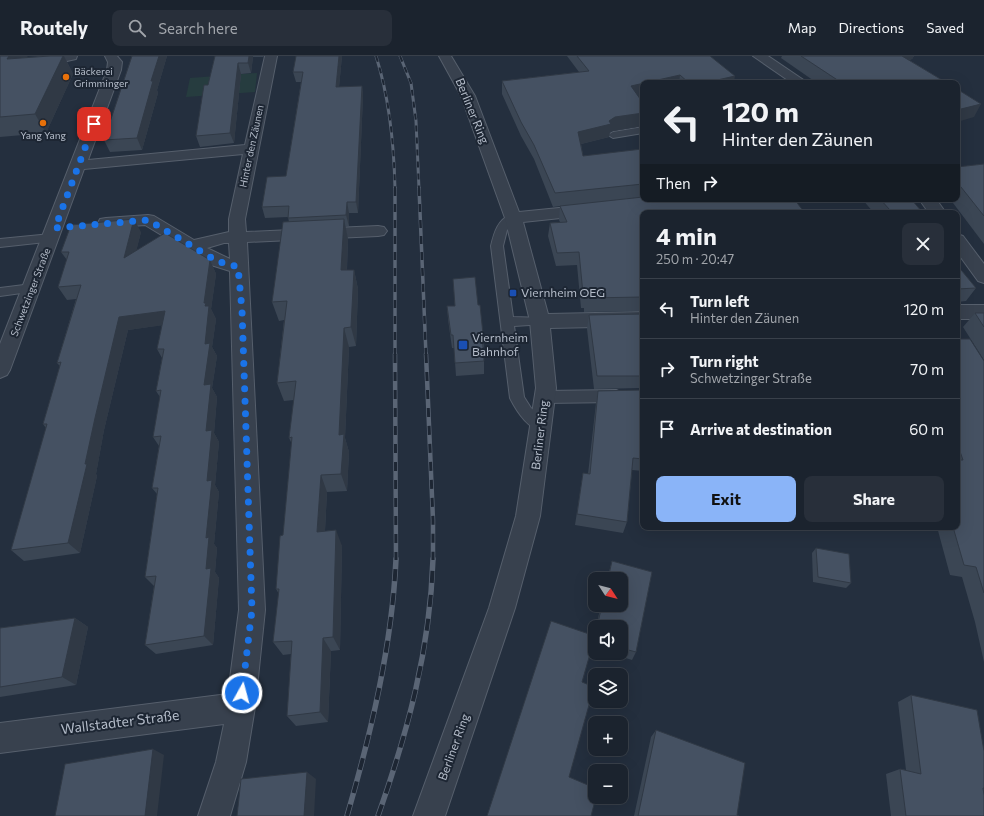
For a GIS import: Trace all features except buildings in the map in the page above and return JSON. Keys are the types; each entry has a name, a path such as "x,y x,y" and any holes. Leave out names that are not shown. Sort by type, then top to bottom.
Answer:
{"street":[{"path":"0,66 44,62 71,56"},
{"name":"Schwetzinger Straße","path":"0,370 32,288 58,231 79,165 114,70 115,62 111,56"},
{"name":"Hinter den Zäunen","path":"214,816 231,762 240,707 252,610 242,310 238,267 237,219 250,149 271,56"},
{"name":"Berliner Ring","path":"429,816 465,717 506,593 528,516 546,388 540,321 534,293 513,218 468,96 445,56"},
{"path":"759,56 796,80"},
{"path":"79,165 250,149"},
{"path":"929,202 936,210"},
{"path":"513,218 606,208"},
{"path":"93,224 148,220 217,261 238,267"},
{"path":"191,246 224,238 378,231"},
{"path":"960,244 984,277"},
{"path":"960,312 984,312"},
{"path":"540,321 640,319"},
{"name":"Wallstadter Straße","path":"0,738 240,707"}],"lane":[{"path":"613,135 640,130"},
{"path":"513,218 501,229 497,246 517,398 526,412 542,425"},
{"path":"0,243 58,231"},
{"path":"0,292 32,288"},
{"path":"507,322 540,321"},
{"path":"545,397 627,396"}],"green space":[{"path":"257,73 255,92 186,97 190,78"}],"railway":[{"path":"376,56 388,106 394,155 395,189"},
{"path":"400,56 411,83 416,121 419,189"},
{"path":"419,188 426,355"},
{"path":"395,189 395,354"},
{"path":"395,354 396,559"},
{"path":"426,354 433,520 433,559"},
{"path":"347,816 379,689 390,624 396,559"},
{"path":"378,816 399,753 416,690 427,626 433,559"}],"place":[{"name":"Bäckerei Grimminger","path":"66,77"},
{"name":"Yang Yang","path":"43,123"},
{"name":"Viernheim OEG","path":"513,293"},
{"name":"Viernheim Bahnhof","path":"463,345"}],"route":[{"path":"94,124 55,228 148,220 217,261 238,267 242,310 248,529 252,610 242,693"}]}
